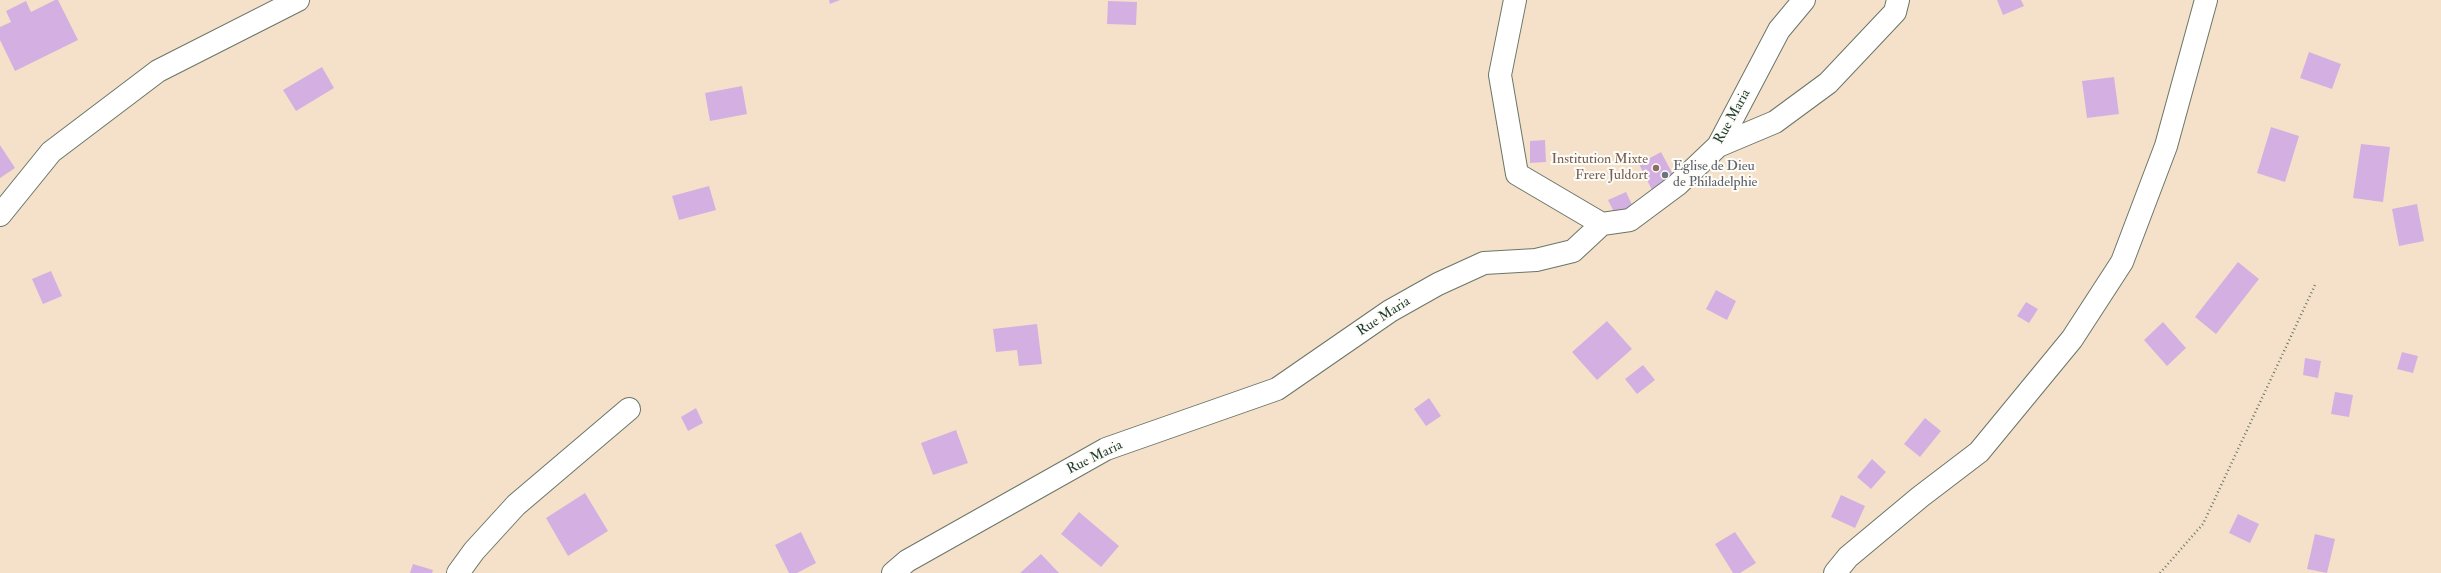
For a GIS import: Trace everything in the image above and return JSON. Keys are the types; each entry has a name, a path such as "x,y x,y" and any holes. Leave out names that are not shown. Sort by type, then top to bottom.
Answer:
{"street":[{"path":"0,215 51,152 158,72 298,0"},
{"path":"1515,0 1500,75 1517,174 1602,224"},
{"name":"Rue Maria","path":"893,573 907,561 1106,449 1277,390 1390,311 1438,284 1484,263 1536,260 1573,251 1602,224 1630,220 1677,185 1718,146 1779,30 1804,0"},
{"path":"1718,146 1775,122 1828,83 1895,12 1898,0"},
{"path":"1835,573 1848,557 1920,497 1980,452 2072,339 2122,262 2166,146 2206,0"},
{"path":"458,573 474,551 516,505 629,410"}],"path":[{"path":"2160,573 2203,524 2315,285"}],"building":[{"path":"55,0 58,0 78,40 15,71 0,40 0,27 11,22 6,11 26,1 31,12"},
{"path":"829,0 840,0 830,4"},
{"path":"1997,0 2021,0 2024,6 2003,15"},
{"path":"1108,1 1137,2 1136,25 1107,24"},
{"path":"2309,52 2341,64 2332,89 2300,78"},
{"path":"322,67 334,88 296,111 283,90"},
{"path":"2114,77 2119,114 2087,118 2082,81"},
{"path":"742,86 747,114 710,121 705,93"},
{"path":"2271,127 2299,136 2285,182 2257,173"},
{"path":"1545,140 1546,162 1530,163 1530,141"},
{"path":"2361,144 2390,147 2383,202 2353,198"},
{"path":"0,145 15,168 0,178"},
{"path":"1661,152 1676,180 1653,192 1639,164"},
{"path":"709,186 716,210 679,220 672,196"},
{"path":"1626,192 1636,213 1619,222 1608,200"},
{"path":"2417,204 2424,241 2399,246 2392,209"},
{"path":"2238,262 2259,279 2216,334 2195,317"},
{"path":"51,271 62,296 43,304 32,279"},
{"path":"1716,290 1736,301 1727,320 1706,309"},
{"path":"2026,302 2038,309 2029,323 2017,316"},
{"path":"1607,321 1632,349 1597,380 1572,352"},
{"path":"2163,322 2186,348 2167,366 2144,340"},
{"path":"1037,324 1042,364 1019,366 1017,350 996,352 993,329"},
{"path":"2402,352 2418,356 2413,373 2397,369"},
{"path":"2305,358 2321,361 2318,378 2303,375"},
{"path":"1643,365 1655,380 1637,394 1625,379"},
{"path":"2335,392 2353,395 2349,417 2331,414"},
{"path":"1429,398 1441,416 1426,426 1414,409"},
{"path":"696,408 703,423 688,431 681,417"},
{"path":"1925,418 1941,431 1920,457 1904,444"},
{"path":"956,430 968,463 933,475 921,443"},
{"path":"1872,459 1886,472 1871,489 1857,477"},
{"path":"585,493 608,531 568,556 546,518"},
{"path":"1841,495 1865,506 1855,528 1831,517"},
{"path":"1079,512 1119,546 1101,567 1061,534"},
{"path":"2238,514 2259,524 2250,543 2229,533"},
{"path":"801,532 816,563 797,573 789,573 775,545"},
{"path":"1735,532 1756,563 1740,573 1733,573 1715,544"},
{"path":"2315,534 2335,539 2327,573 2307,569"},
{"path":"1041,554 1059,573 1020,573"},
{"path":"413,564 433,570 432,573 410,573"}],"place":[{"name":"Institution Mixte Frere Juldort","path":"1656,168"},
{"name":"Eglise de Dieu de Philadelphie","path":"1665,175"}]}
